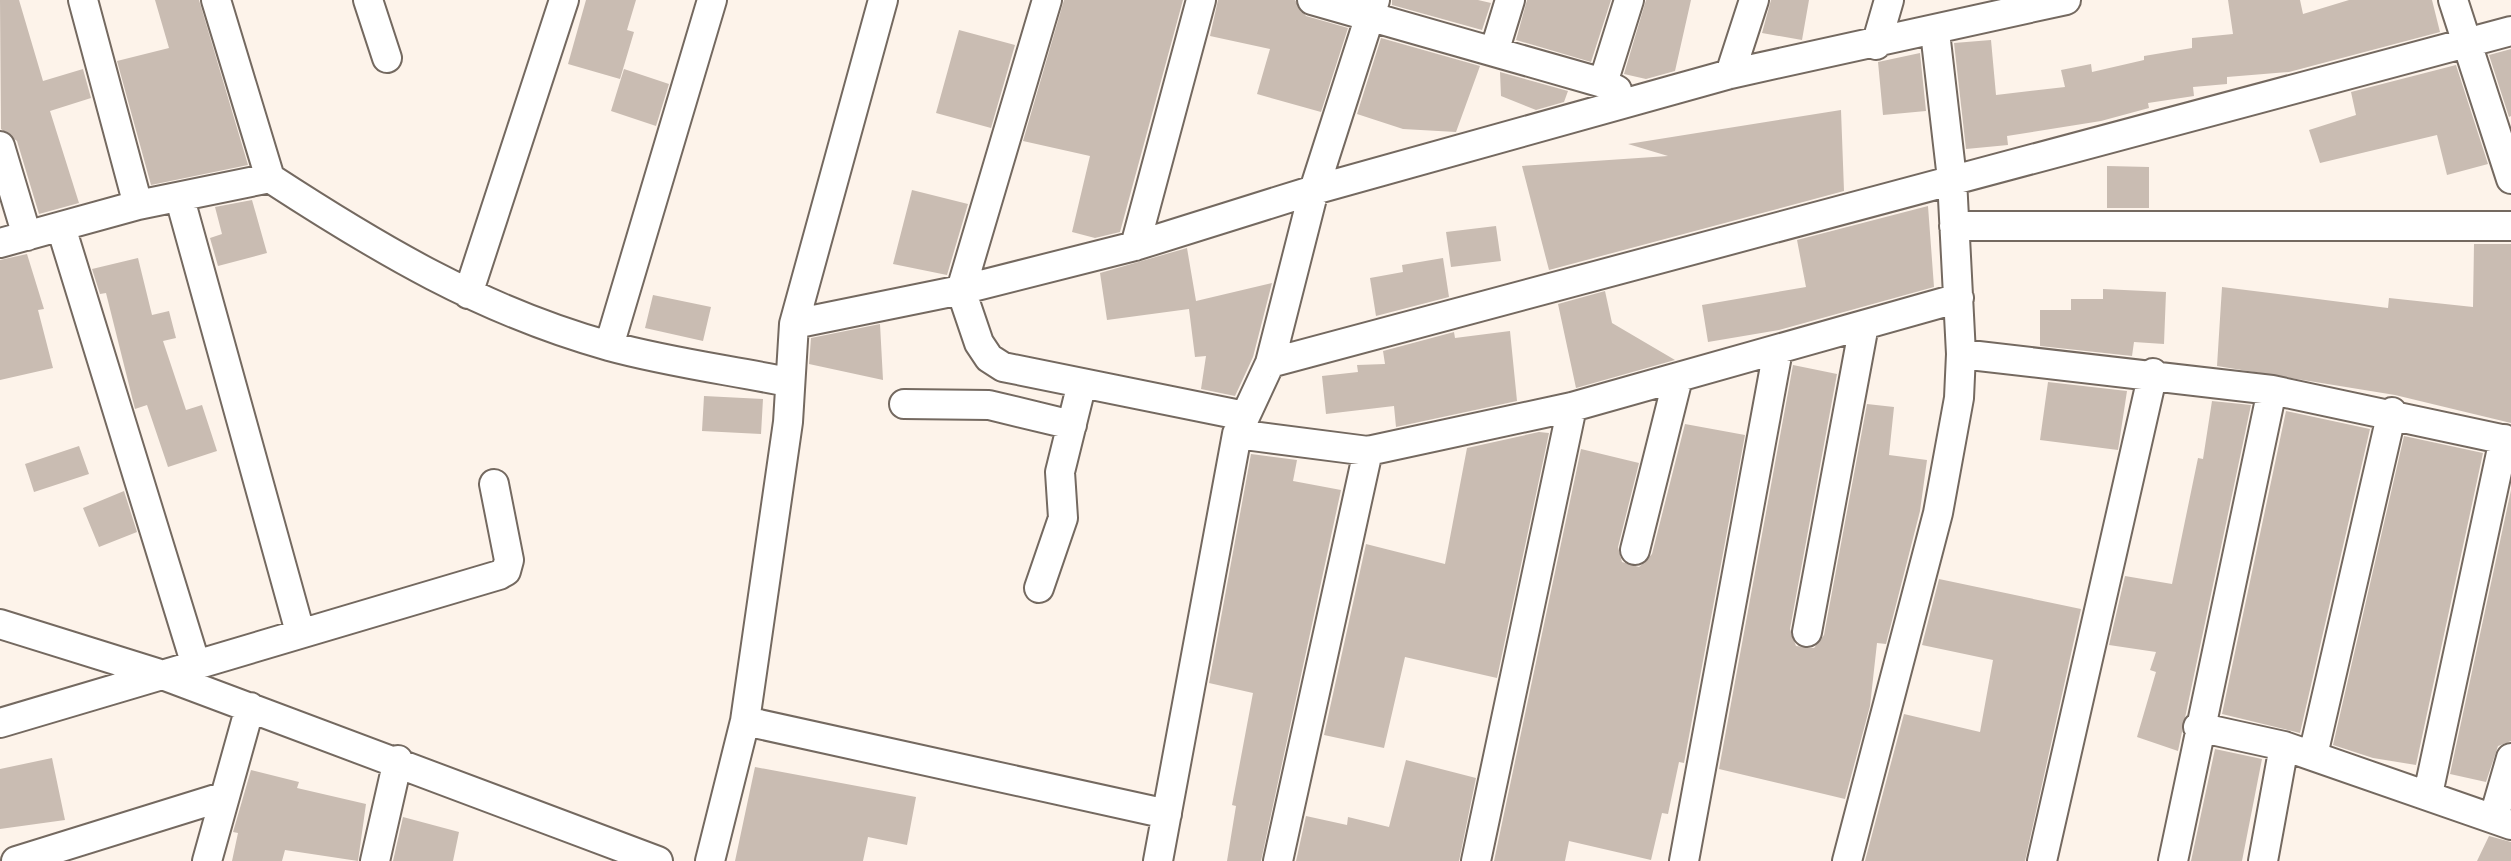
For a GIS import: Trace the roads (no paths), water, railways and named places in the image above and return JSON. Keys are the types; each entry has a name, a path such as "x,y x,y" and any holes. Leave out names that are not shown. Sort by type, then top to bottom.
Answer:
{"street":[{"path":"83,0 138,205"},
{"path":"216,0 270,178 386,254 468,294 609,346 788,382"},
{"path":"368,0 387,58"},
{"path":"468,294 564,0"},
{"path":"609,346 712,0"},
{"path":"710,861 746,720 788,422 794,324 884,0"},
{"path":"1047,0 961,290 988,358 1004,368 1368,451 1572,407 1958,298"},
{"path":"1134,246 1201,0"},
{"path":"1312,0 1373,7 1640,100"},
{"path":"1495,50 1510,0"},
{"path":"1602,84 1629,0"},
{"path":"1730,74 1754,0"},
{"path":"1876,45 1889,0"},
{"path":"1848,861 1953,442 1961,354 1944,30 1962,0"},
{"path":"794,324 961,290 1134,246 1314,190 1730,74 1876,45 2066,0"},
{"path":"2453,0 2466,44 2502,130 2511,180"},
{"path":"1158,861 1241,425 1270,363 1314,190 1373,7"},
{"path":"1270,363 2511,31"},
{"path":"0,146 14,239 138,205 270,178"},
{"path":"180,199 300,632"},
{"path":"61,226 195,662"},
{"path":"1954,226 2511,226"},
{"path":"1807,632 1864,325"},
{"path":"1684,861 1778,350"},
{"path":"1961,354 2153,373 2272,390 2392,412 2508,440 2428,794"},
{"path":"2042,861 2153,373"},
{"path":"1634,550 1678,378"},
{"path":"1038,588 1062,518 1060,472 1082,383"},
{"path":"2173,861 2198,727 2272,390"},
{"path":"904,404 989,405 1072,425"},
{"path":"1476,861 1572,407"},
{"path":"2312,755 2392,412"},
{"path":"1278,861 1368,451"},
{"path":"0,724 157,673 506,571 508,545 494,484"},
{"path":"0,624 157,673 398,760 658,861"},
{"path":"208,861 222,797 250,707"},
{"path":"746,720 1166,814"},
{"path":"2198,727 2284,746 2502,821 2511,758"},
{"path":"2263,861 2284,746"},
{"path":"376,861 398,760"},
{"path":"16,861 222,797"}]}
